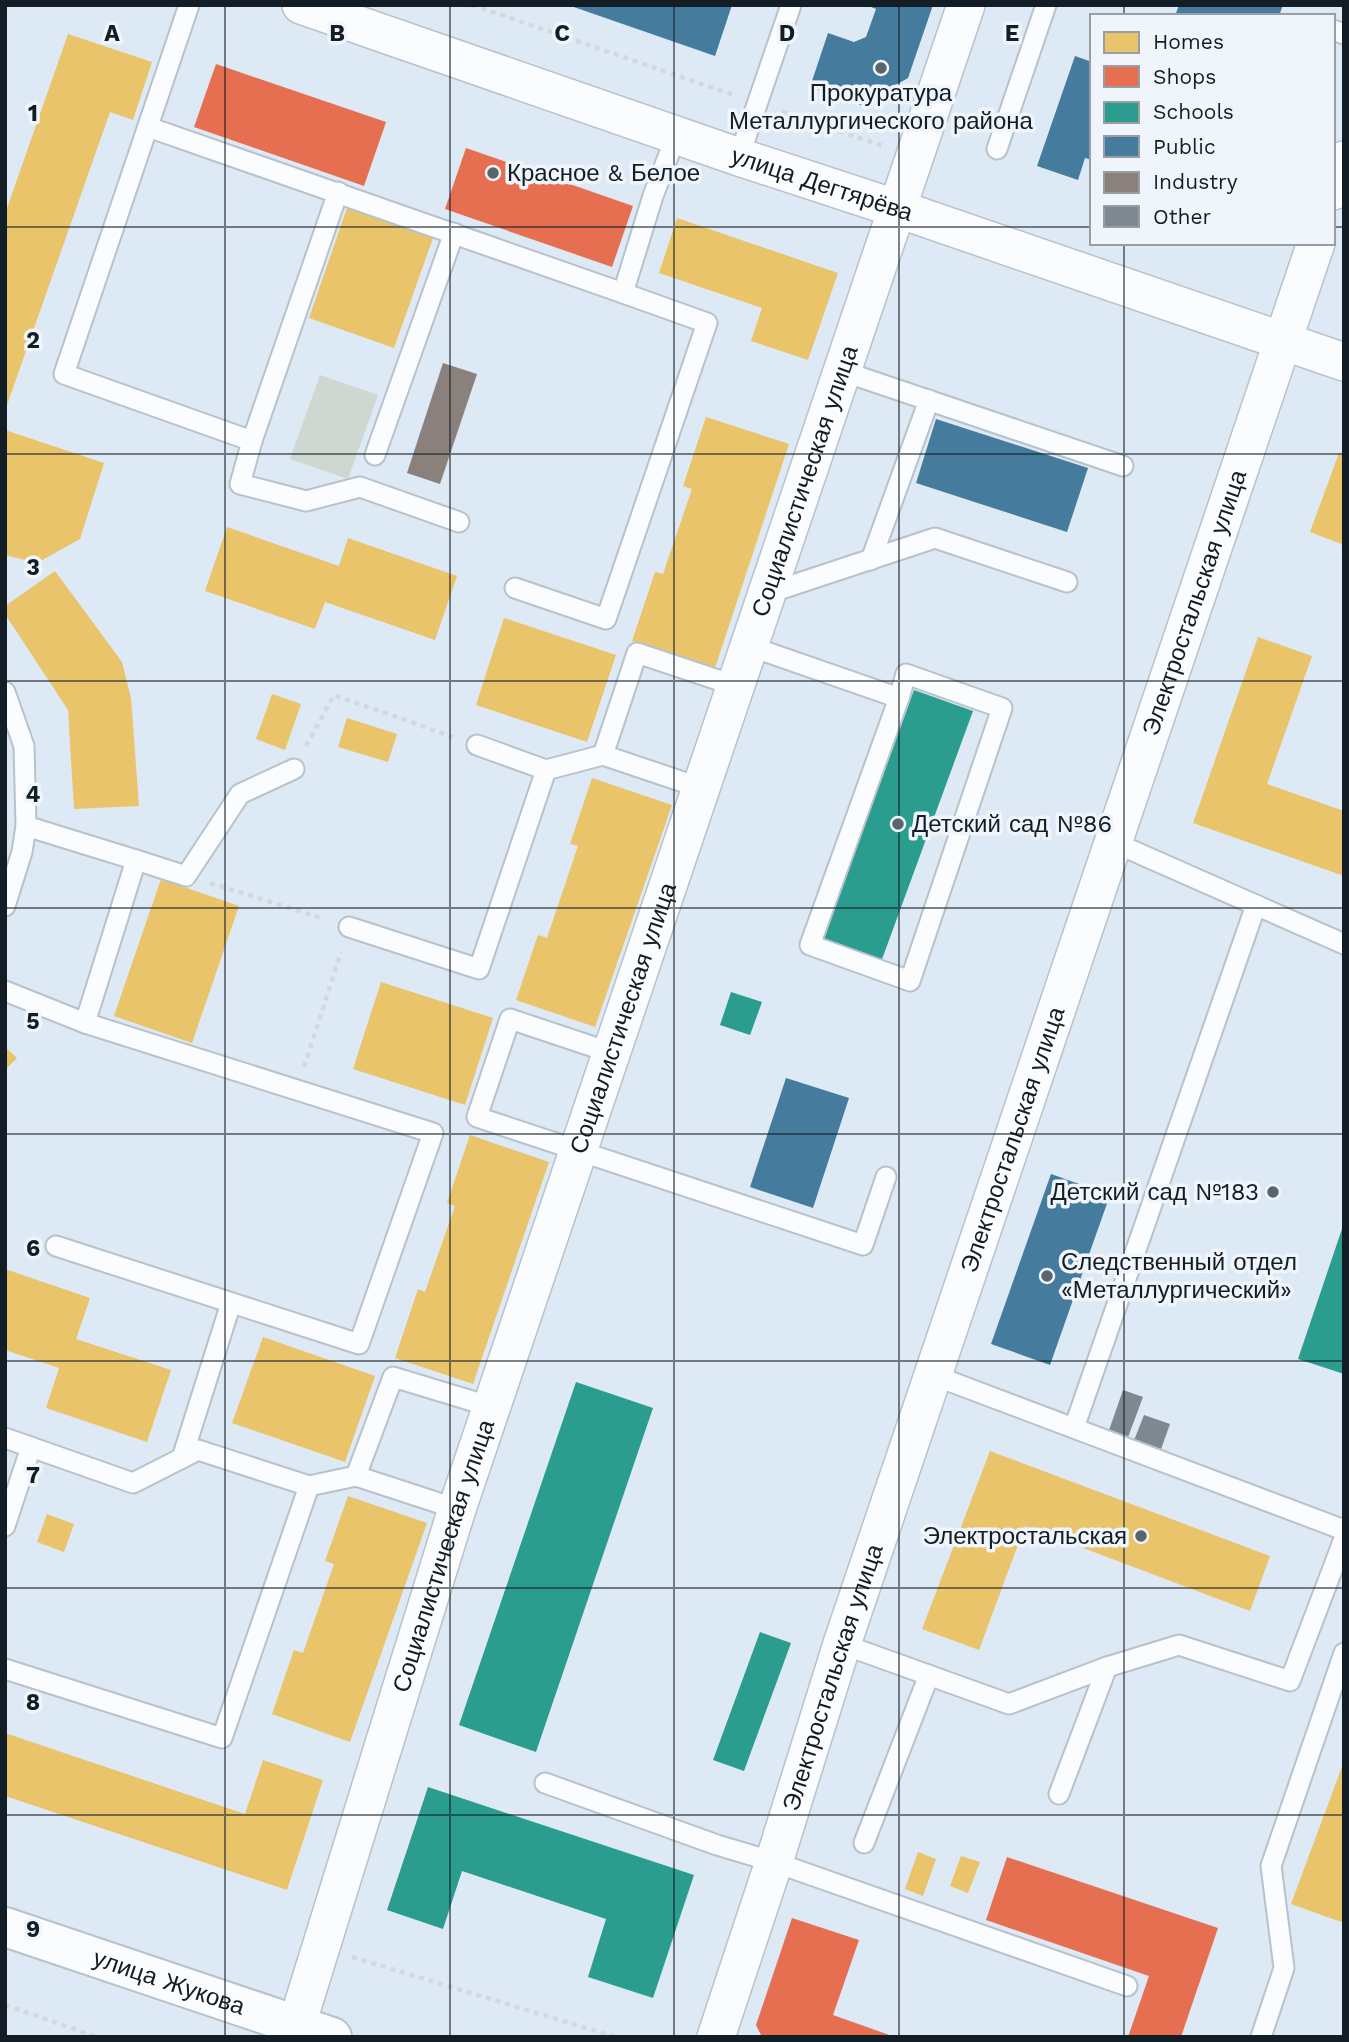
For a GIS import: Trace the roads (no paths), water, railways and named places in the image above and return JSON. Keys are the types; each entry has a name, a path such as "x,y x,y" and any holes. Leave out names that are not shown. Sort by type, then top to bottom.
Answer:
{"main road":[{"name":"улица Жукова","path":"5,1927 308,2033"}],"street":[{"name":"улица Дегтярёва","path":"301,5 739,158 897,209 1344,362"},
{"name":"Социалистическая улица","path":"308,2033 323,1948 457,1509 965,5"},
{"path":"1335,185 1344,160"},
{"name":"Электростальская улица","path":"716,2037 842,1644 1315,245"}],"lane":[{"path":"189,5 64,374 252,441"},
{"path":"739,158 791,5"},
{"path":"997,149 1046,5"},
{"path":"148,127 707,323 606,619 516,588"},
{"path":"623,293 653,196 676,136"},
{"path":"338,192 252,441 240,484 306,501 360,487 459,522"},
{"path":"375,455 454,233"},
{"path":"842,371 1123,466"},
{"path":"871,560 929,400"},
{"path":"766,594 935,538 1067,582"},
{"path":"749,646 899,698"},
{"path":"603,755 636,653 736,686"},
{"path":"906,674 1002,708 910,981 810,945 899,698 906,674"},
{"path":"5,692 24,746 26,826 22,852 5,906"},
{"path":"477,745 546,770 603,755 701,788"},
{"path":"26,826 186,876 240,794 294,769"},
{"path":"349,927 479,969 546,770"},
{"path":"1113,842 1344,944"},
{"path":"85,1023 136,860"},
{"path":"1074,1429 1256,905"},
{"path":"5,991 85,1023 433,1133 359,1344 56,1246"},
{"path":"612,1053 510,1019 477,1117 863,1245 886,1177"},
{"path":"182,1458 231,1303"},
{"path":"933,1375 1344,1530"},
{"path":"356,1476 393,1377 492,1407"},
{"path":"5,1438 133,1483 198,1450 309,1486 356,1476 457,1509"},
{"path":"5,1525 31,1447"},
{"path":"5,1669 222,1738 309,1486"},
{"path":"842,1644 1009,1704 1107,1667 1178,1645 1290,1681 1344,1539"},
{"path":"1261,2037 1284,1968 1271,1866 1344,1653"},
{"path":"1059,1794 1107,1667"},
{"path":"864,1843 929,1675"},
{"path":"545,1783 1127,1986"}],"place":[{"name":"Прокуратура Металлургического района","path":"881,68"},
{"name":"Красное & Белое","path":"493,173"},
{"name":"Детский сад №86","path":"898,824"},
{"name":"Детский сад №183","path":"1273,1192"},
{"name":"Следственный отдел «Металлургический»","path":"1047,1276"},
{"name":"Электростальская","path":"1141,1536"}]}
